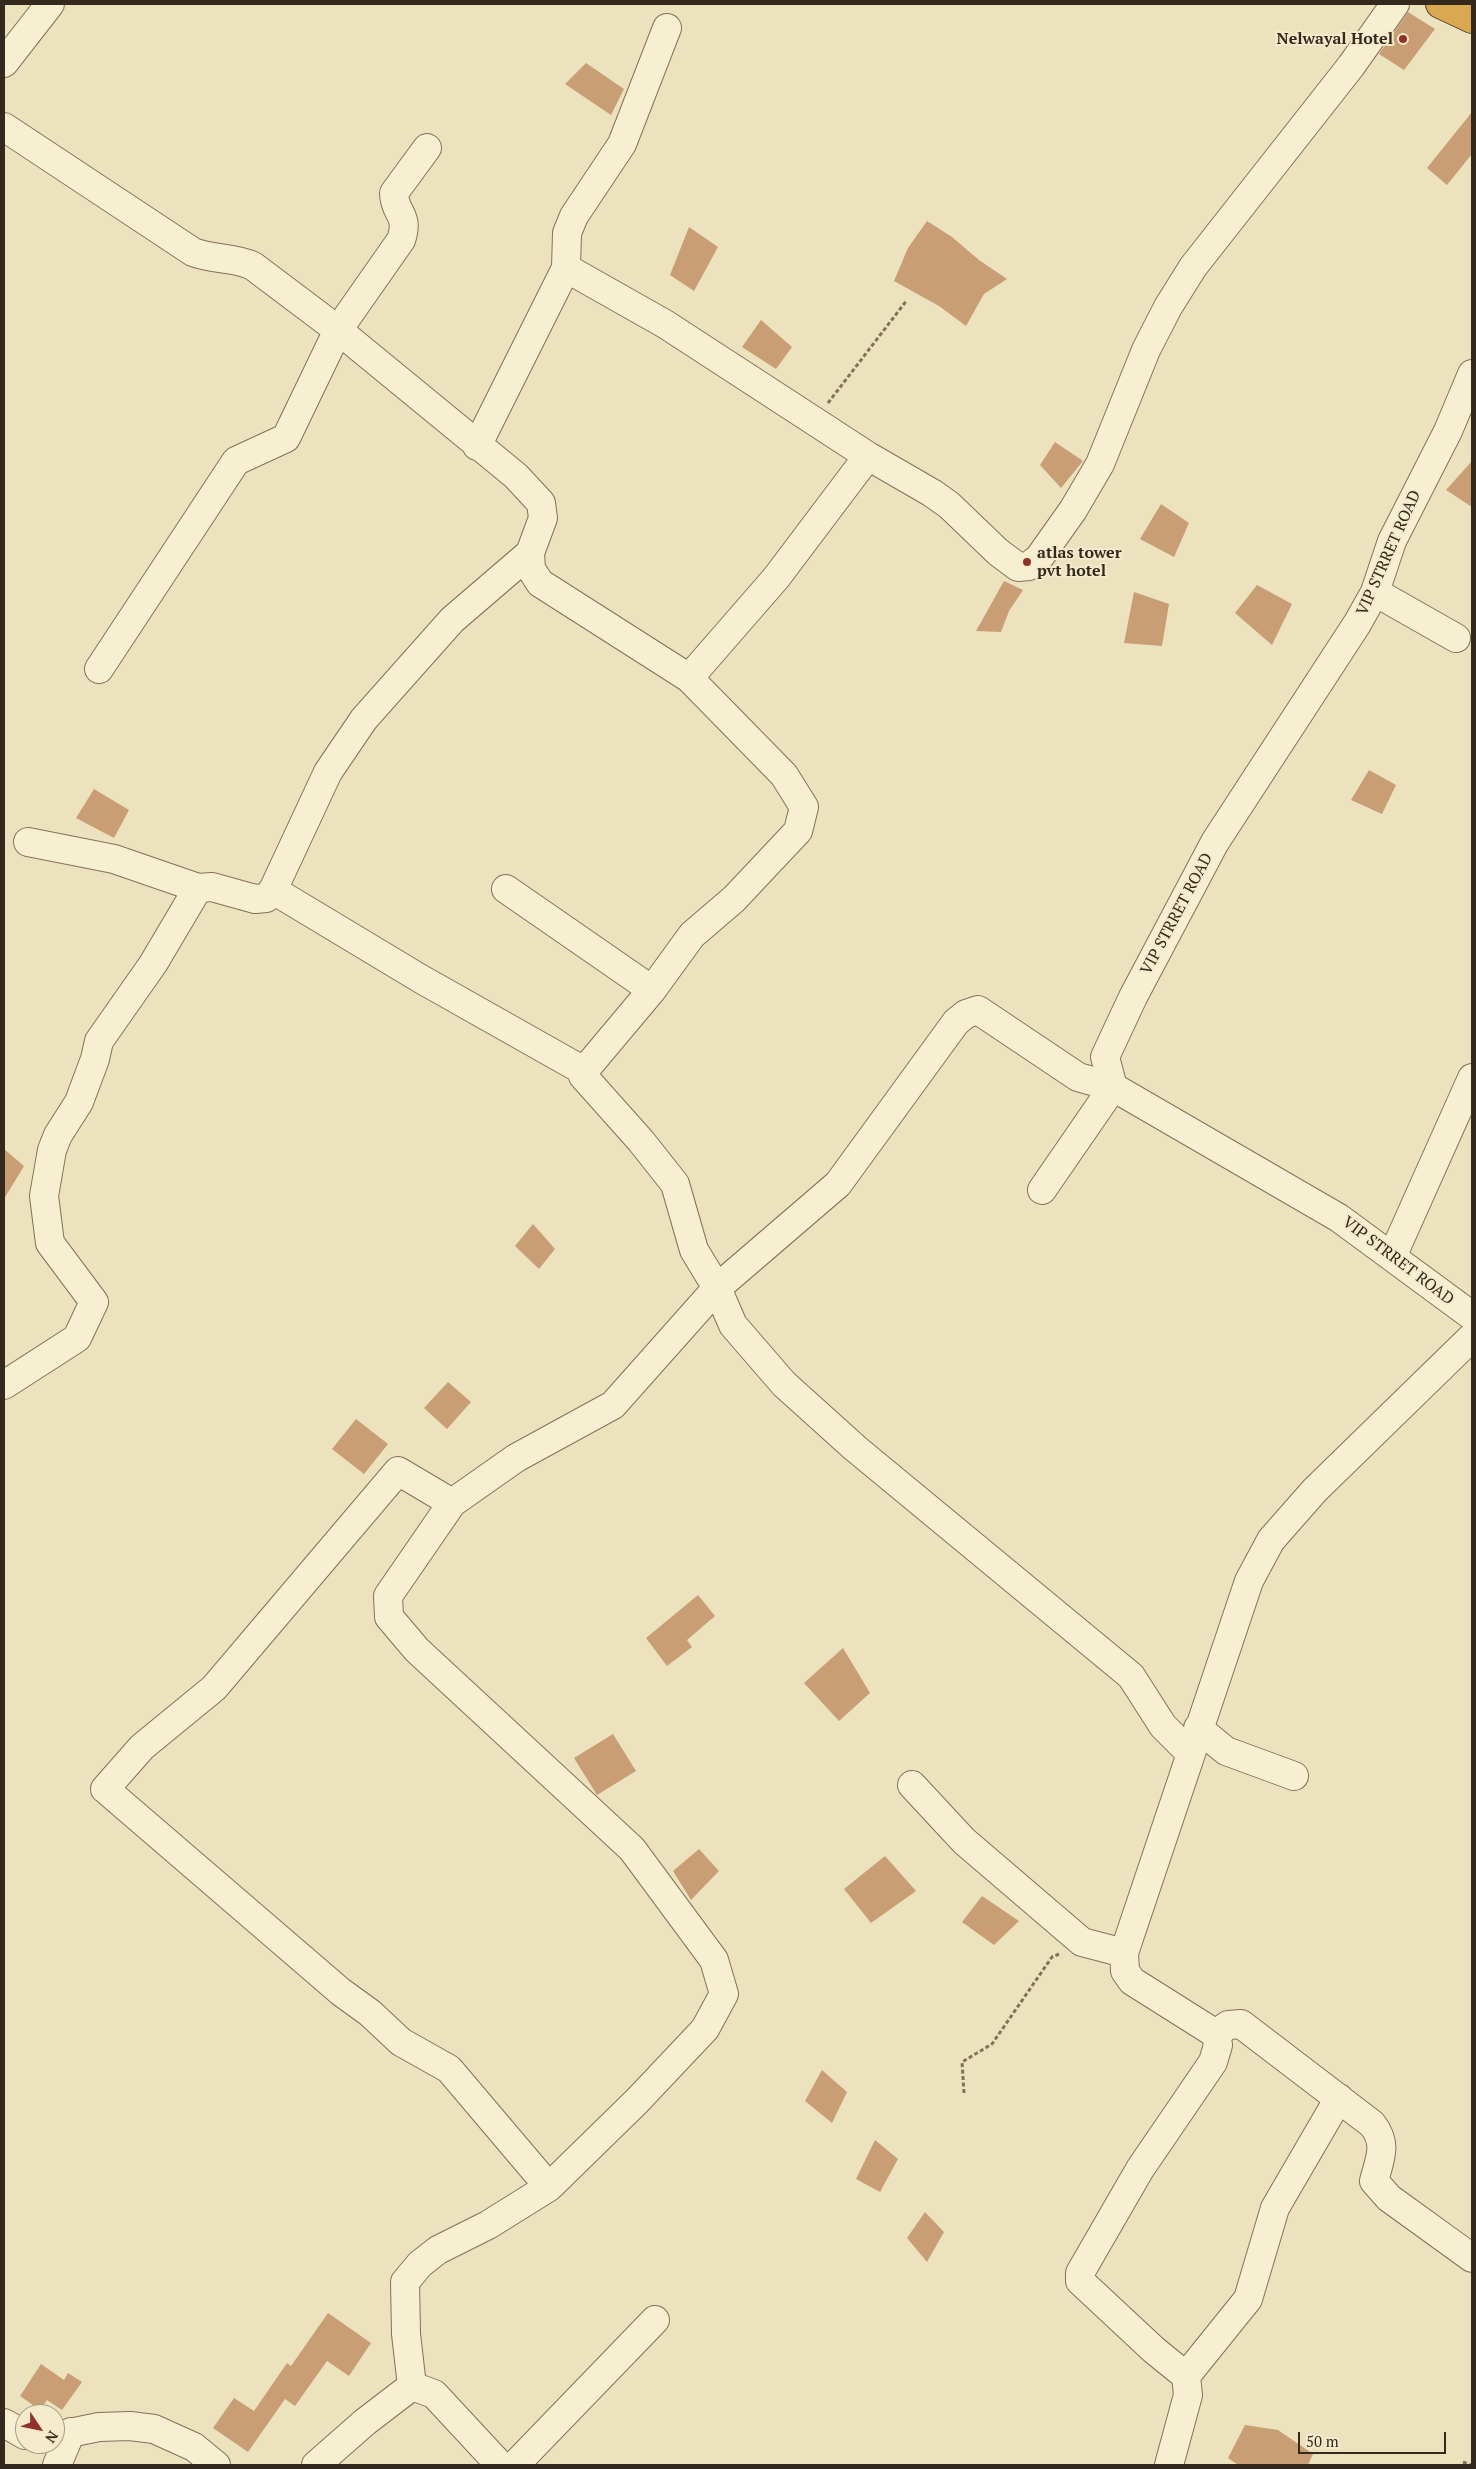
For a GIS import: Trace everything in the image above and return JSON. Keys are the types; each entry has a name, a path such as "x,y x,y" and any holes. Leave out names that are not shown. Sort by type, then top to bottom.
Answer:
{"highway":[{"path":"1440,4 1472,19"}],"street":[{"path":"4,63 50,4"},
{"path":"566,268 665,324 868,456 949,505 998,552 1018,567 1029,566 1039,558 1074,510 1100,464 1146,350 1168,307 1188,275 1240,205 1288,149 1395,4"},
{"path":"477,446 566,268 567,233 574,216 622,144 667,28"},
{"path":"4,127 194,252 204,256 240,260 253,266 338,330 477,446 516,476 542,503 543,518 530,553 531,569 540,583 689,678 784,775 804,807 798,832 734,899 692,935 652,990 584,1071 582,1076 642,1141 674,1184 694,1250 717,1288 733,1326 784,1384 855,1448 1131,1676 1162,1726 1194,1741 1294,1776"},
{"path":"99,669 236,461 286,438 338,330 401,240 404,219 394,194 427,148"},
{"name":"VIP STRRET ROAD","path":"1472,374 1448,431 1392,541 1375,592 1316,690 1210,851 1133,997 1105,1057 1113,1087 1339,1218 1472,1316"},
{"path":"689,678 776,578 868,456"},
{"path":"28,842 114,859 198,888 212,887 256,899 266,898 273,890 328,772 364,718 452,620 530,553"},
{"path":"1375,592 1456,638"},
{"path":"4,1385 77,1338 94,1302 50,1243 44,1196 52,1150 58,1134 79,1102 95,1059 99,1041 153,964 198,888"},
{"path":"506,889 652,990"},
{"path":"273,890 421,979 584,1071"},
{"path":"412,2386 406,2334 405,2282 420,2264 438,2250 488,2225 549,2188 637,2101 705,2029 724,1994 714,1960 632,1849 417,1650 389,1617 388,1596 452,1503 516,1458 614,1405 717,1288 838,1184 942,1041 966,1014 978,1010 1078,1078 1113,1087 1042,1190"},
{"path":"1392,1258 1472,1078"},
{"path":"1186,2376 1154,2350 1080,2281 1080,2272 1140,2169 1213,2062 1218,2046 1216,2034 1132,1981 1126,1971 1124,1953 1248,1581 1271,1540 1315,1490 1472,1337"},
{"path":"452,1503 398,1471 214,1688 142,1747 105,1789 341,1992 370,2013 401,2042 449,2069 549,2188"},
{"path":"912,1785 964,1841 1082,1942 1124,1953"},
{"path":"1216,2034 1228,2025 1241,2024 1372,2124 1380,2134 1383,2143 1374,2180 1389,2198 1472,2258"},
{"path":"1168,2465 1188,2395 1186,2376 1248,2299 1275,2208 1339,2098"},
{"path":"515,2465 654,2320"},
{"path":"316,2465 365,2422 412,2386"},
{"path":"412,2386 434,2394 500,2465"},
{"path":"4,2423 15,2429"},
{"path":"65,2434 130,2426 154,2429 194,2447 216,2465"}],"path":[{"path":"815,421 907,300"},
{"path":"964,2093 962,2062 992,2044 1052,1957 1082,1942"},
{"path":"1463,2462 1471,2465"}],"building":[{"name":"Nelwayal Hotel","path":"1408,12 1435,29 1404,70 1379,54"},
{"path":"586,63 624,89 611,115 565,84"},
{"path":"1472,112 1472,154 1447,185 1427,168"},
{"path":"927,221 952,237 979,260 1007,279 984,294 966,326 939,306 894,281 908,248"},
{"path":"689,227 718,247 694,291 670,275"},
{"path":"761,320 792,347 776,369 742,347"},
{"path":"1055,442 1083,461 1061,488 1040,465"},
{"path":"1472,461 1472,507 1446,490"},
{"path":"1161,504 1189,523 1174,557 1140,539"},
{"path":"1004,581 1023,590 1009,611 1001,632 976,631"},
{"path":"1257,585 1292,604 1272,645 1235,613"},
{"path":"1134,592 1169,604 1162,646 1124,643"},
{"path":"1369,770 1396,785 1382,814 1351,800"},
{"path":"94,789 129,810 114,838 76,818"},
{"path":"4,1149 24,1166 4,1199"},
{"path":"533,1224 555,1249 539,1269 515,1246"},
{"path":"448,1382 471,1402 447,1429 424,1408"},
{"path":"356,1419 388,1444 364,1474 332,1449"},
{"path":"698,1595 715,1616 687,1640 692,1647 667,1666 646,1638"},
{"path":"843,1648 870,1693 839,1721 804,1683"},
{"path":"613,1734 636,1771 597,1795 574,1758"},
{"path":"699,1849 719,1871 691,1900 673,1871"},
{"path":"885,1856 916,1891 871,1923 844,1889"},
{"path":"982,1896 1019,1921 994,1945 962,1922"},
{"path":"822,2070 847,2092 832,2123 805,2101"},
{"path":"875,2140 898,2159 880,2192 856,2179"},
{"path":"925,2212 944,2232 927,2262 907,2238"},
{"path":"328,2313 371,2343 349,2376 327,2361 295,2406 285,2399 248,2452 213,2428 234,2398 254,2411 287,2363 291,2366"},
{"path":"41,2364 64,2380 68,2373 82,2382 65,2406 65,2404 53,2404 47,2400 44,2404 31,2404 20,2396"},
{"path":"1245,2425 1278,2430 1313,2454 1308,2465 1238,2465 1228,2458"}],"place":[{"name":"Nelwayal Hotel","path":"1403,39"},
{"name":"atlas tower pvt hotel","path":"1027,562"}]}
